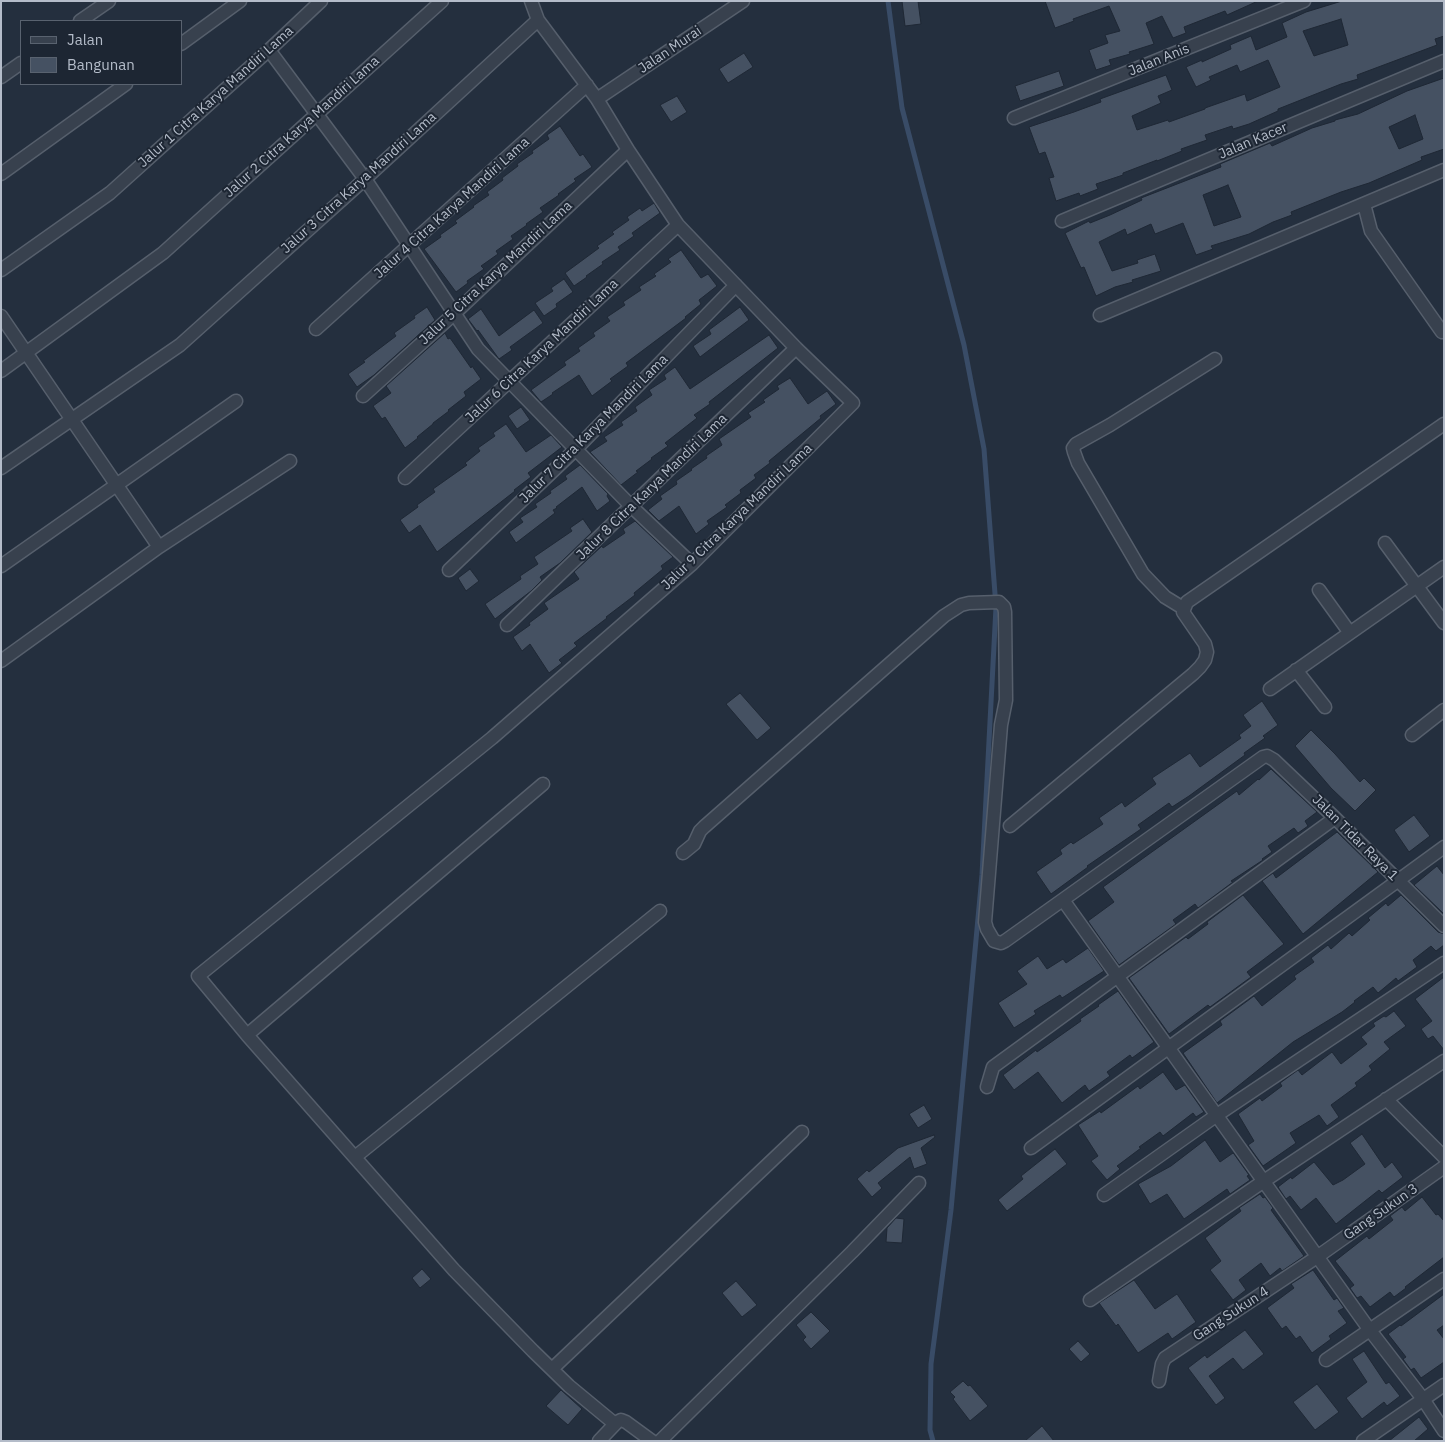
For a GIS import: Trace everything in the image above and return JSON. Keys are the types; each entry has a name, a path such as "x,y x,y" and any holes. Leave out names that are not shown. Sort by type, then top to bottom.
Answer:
{"street":[{"path":"81,20 109,1"},
{"path":"182,43 240,1"},
{"name":"Jalur 1 Citra Karya Mandiri Lama","path":"1,270 110,193 321,1"},
{"name":"Jalur 2 Citra Karya Mandiri Lama","path":"1,371 163,253 442,1"},
{"path":"531,1 538,20 587,85 678,225 796,348"},
{"name":"Jalan Murai","path":"596,99 743,1"},
{"name":"Jalan Anis","path":"1014,118 1304,1"},
{"name":"Jalur 3 Citra Karya Mandiri Lama","path":"1,468 180,345 538,20"},
{"path":"269,50 365,179 478,349 631,506 692,564"},
{"name":"Jalan Kacer","path":"1062,221 1444,61"},
{"path":"1,77 20,64"},
{"path":"1,174 125,85"},
{"name":"Jalur 4 Citra Karya Mandiri Lama","path":"316,330 587,85"},
{"name":"Jalur 5 Citra Karya Mandiri Lama","path":"363,396 455,313 628,150"},
{"path":"1100,316 1444,170"},
{"path":"1364,204 1367,220 1374,237 1442,332"},
{"name":"Jalur 6 Citra Karya Mandiri Lama","path":"405,478 678,225"},
{"name":"Jalur 7 Citra Karya Mandiri Lama","path":"449,570 576,449 736,285"},
{"path":"1,316 159,547"},
{"name":"Jalur 9 Citra Karya Mandiri Lama","path":"247,1035 198,976 492,738 692,564 853,402 796,348"},
{"name":"Jalur 8 Citra Karya Mandiri Lama","path":"508,626 796,348"},
{"path":"1183,608 1165,597 1143,574 1083,471 1073,448 1076,444 1110,425 1215,359"},
{"path":"1,566 236,401"},
{"path":"1010,826 1200,667 1205,660 1207,652 1205,644 1183,612 1187,602 1444,424"},
{"path":"1,661 159,547 290,462"},
{"path":"1385,543 1444,623"},
{"path":"1270,688 1444,567"},
{"path":"1319,590 1350,633"},
{"path":"683,853 694,844 704,827 944,616 961,605 998,602 1004,607 1005,612 1006,700 1001,735 985,922 987,929 994,941 1001,943 1063,900 1369,1330 1423,1399 1444,1431"},
{"path":"1296,670 1325,708"},
{"path":"1412,735 1444,710"},
{"name":"Jalan Tidar Raya 1","path":"1063,900 1267,756 1336,818 1444,926"},
{"path":"543,784 247,1035 454,1270 552,1369 615,1424"},
{"path":"987,1087 994,1067 1336,818"},
{"path":"1031,1148 1444,847"},
{"path":"355,1157 660,911"},
{"path":"1104,1195 1217,1115 1444,963"},
{"path":"1090,1300 1444,1061"},
{"path":"1386,1099 1444,1157"},
{"path":"552,1369 802,1132"},
{"name":"Gang Sukun 3","path":"1317,1257 1444,1167"},
{"path":"660,1441 852,1252 919,1183"},
{"name":"Gang Sukun 4","path":"1159,1382 1165,1358 1317,1257"},
{"path":"1326,1360 1444,1279"},
{"path":"1363,1441 1444,1385"},
{"path":"599,1441 621,1420 652,1441"}],"building":[{"path":"902,1 918,1 921,24 905,26"},
{"path":"1045,1 1258,1 1227,15 1225,11 1184,27 1186,33 1173,38 1162,16 1146,23 1154,44 1109,60 1111,65 1096,70 1089,50 1108,43 1105,35 1120,31 1109,6 1073,19 1074,21 1055,28"},
{"path":"1342,1 1444,1 1444,36 1435,39 1437,45 1357,75 1358,79 1278,109 1278,111 1249,124 1233,129 1232,126 1205,135 1207,140 1123,173 1123,175 1096,184 1098,189 1080,196 1079,193 1056,201 1049,178 1054,177 1045,152 1039,154 1029,127 1101,102 1100,99 1166,75 1172,90 1158,96 1161,103 1132,116 1137,130 1168,120 1169,122 1245,94 1247,101 1280,87 1268,60 1240,72 1237,65 1209,77 1211,80 1196,87 1186,67 1231,49 1230,45 1251,36 1256,50 1287,37 1282,23 1306,12","holes":["1341,19 1348,45 1314,56 1303,31"]},
{"path":"744,53 753,67 728,83 719,69"},
{"path":"1059,71 1064,86 1020,101 1015,86"},
{"path":"1444,78 1444,149 1421,157 1422,160 1369,183 1291,212 1292,215 1249,234 1211,246 1213,249 1196,255 1183,223 1155,234 1151,224 1127,235 1125,229 1099,242 1112,271 1138,263 1137,260 1155,254 1161,271 1132,280 1133,282 1115,287 1096,296 1084,267 1081,268 1065,233 1089,221 1090,223 1110,215 1142,200 1141,198 1221,167 1220,164 1270,143 1272,146 1312,128 1358,114 1407,91","holes":["1415,115 1423,139 1399,149 1389,127","1228,185 1241,217 1214,226 1203,195"]},
{"path":"677,96 687,112 671,122 660,105"},
{"path":"560,126 580,156 583,154 592,167 574,179 576,181 540,208 543,212 511,236 513,239 496,251 498,254 481,266 484,269 467,281 468,283 456,292 424,249 457,223 455,221 473,206 489,195 487,192 518,166 517,164 533,153 532,151 549,139 547,135"},
{"path":"654,203 660,213 632,233 634,236 618,247 620,250 602,262 603,264 574,286 565,273 599,248 597,246 629,220 627,217 640,208 642,211"},
{"path":"681,250 701,278 708,274 717,286 699,300 701,304 686,318 626,363 628,366 610,379 612,381 592,396 579,375 541,402 531,390 566,365 564,362 580,351 578,348 595,336 593,333 610,321 607,317 625,305 623,302 641,290 639,287 656,276 654,274 671,262 668,259"},
{"path":"564,279 573,292 556,304 557,307 544,316 535,303 553,291 551,288"},
{"path":"427,307 435,320 374,375 357,387 348,374 396,336 394,333"},
{"path":"740,307 749,320 700,357 693,346 711,334 709,330"},
{"path":"481,309 499,336 534,310 543,323 510,347 512,350 499,359 468,319"},
{"path":"445,333 481,379 464,392 466,396 405,448 385,417 382,419 373,406 391,393 386,386"},
{"path":"769,335 778,348 694,415 697,418 665,443 668,446 651,458 636,471 638,472 621,485 590,452 607,441 604,437 623,425 621,422 637,411 635,407 652,395 649,390 666,379 664,375 675,367 690,389"},
{"path":"790,378 808,404 827,391 836,404 769,461 770,463 754,475 756,478 740,490 741,493 725,505 727,507 707,521 709,524 696,534 679,506 659,521 648,510 662,499 660,496 677,484 676,481 707,458 706,456 722,445 719,439 751,417 748,413 765,402 763,400 779,389 777,386"},
{"path":"521,407 530,420 517,429 508,416"},
{"path":"506,424 526,452 551,435 562,447 528,473 531,477 515,491 437,552 420,525 409,533 400,520 435,492 433,489 467,465 465,463 480,451 478,448 495,436 493,433"},
{"path":"580,465 608,494 607,496 610,501 597,511 582,487 556,507 553,510 555,513 516,543 509,532 523,522 520,518 537,507 535,504 551,493 550,491 567,479 565,476"},
{"path":"583,519 592,532 560,563 540,577 542,580 531,591 495,619 485,604 521,579 520,576 538,564 534,557 572,531 570,528"},
{"path":"635,521 673,557 661,566 663,569 634,593 635,595 574,643 577,646 559,660 562,663 549,673 530,644 522,651 513,637 548,609 544,603 579,579 574,572 602,546 603,548 625,533 623,529"},
{"path":"470,569 479,581 466,591 458,578"},
{"path":"740,693 771,728 757,740 726,704"},
{"path":"1262,701 1278,725 1263,736 1265,738 1189,796 1172,807 1169,803 1138,825 1141,829 1087,866 1051,894 1036,872 1062,854 1060,850 1071,842 1073,844 1103,824 1099,818 1122,802 1125,807 1156,784 1152,778 1190,753 1200,767 1241,738 1239,735 1251,726 1243,715"},
{"path":"1311,730 1360,782 1364,778 1376,790 1355,811 1331,788 1295,746"},
{"path":"1271,769 1317,812 1305,821 1308,826 1298,833 1294,828 1268,846 1272,852 1263,860 1231,881 1233,882 1198,908 1195,904 1173,920 1176,924 1119,965 1088,921 1114,902 1103,887 1237,791 1239,795"},
{"path":"1414,815 1430,836 1409,852 1394,830"},
{"path":"1337,832 1378,872 1303,934 1262,881 1273,873 1276,878"},
{"path":"1437,866 1444,875 1444,914 1414,885"},
{"path":"1243,895 1284,944 1247,972 1251,977 1210,1007 1208,1005 1169,1034 1129,978 1186,937 1188,939"},
{"path":"1401,895 1438,932 1444,934 1444,945 1436,951 1431,946 1413,960 1417,967 1398,981 1396,978 1378,993 1373,987 1342,1012 1293,1042 1217,1103 1183,1053 1222,1025 1220,1021 1254,996 1262,1006 1296,979 1294,976 1314,962 1311,958 1328,945 1331,949 1349,933 1352,936 1370,920 1368,918 1386,903 1388,906"},
{"path":"1088,948 1104,971 1062,998 1060,995 1034,1011 1036,1014 1014,1028 998,1003 1027,984 1017,971 1038,956 1047,969 1063,959 1066,963"},
{"path":"1444,977 1444,1050 1433,1036 1428,1039 1421,1029 1432,1021 1415,999"},
{"path":"1118,991 1154,1042 1132,1058 1130,1055 1107,1072 1110,1076 1089,1091 1085,1085 1062,1103 1038,1072 1014,1090 1003,1075 1036,1050 1037,1052 1081,1021 1080,1019"},
{"path":"1394,1011 1406,1026 1384,1042 1390,1049 1369,1066 1372,1070 1355,1083 1357,1086 1331,1105 1339,1117 1327,1126 1319,1115 1290,1133 1296,1143 1263,1166 1248,1145 1254,1141 1238,1114 1260,1098 1262,1101 1282,1086 1280,1083 1298,1070 1302,1075 1332,1052 1341,1064 1367,1044 1361,1037 1375,1026 1373,1023"},
{"path":"1163,1072 1176,1090 1185,1085 1204,1112 1196,1117 1193,1113 1163,1136 1160,1132 1117,1166 1120,1169 1107,1180 1091,1161 1098,1156 1078,1125 1100,1111 1101,1113 1138,1086 1140,1089"},
{"path":"924,1105 932,1119 918,1128 909,1114"},
{"path":"1362,1134 1385,1168 1392,1162 1403,1177 1382,1193 1379,1190 1336,1224 1316,1198 1301,1210 1290,1196 1286,1199 1278,1187 1314,1162 1333,1185 1365,1164 1350,1143"},
{"path":"934,1135 935,1137 921,1148 927,1164 914,1169 910,1157 878,1183 882,1188 872,1197 857,1179 867,1170 869,1172 898,1148"},
{"path":"1205,1140 1220,1162 1233,1153 1249,1175 1247,1176 1250,1180 1230,1194 1227,1189 1184,1219 1167,1194 1150,1204 1138,1184 1171,1166"},
{"path":"1055,1149 1067,1164 1007,1211 998,1200 1023,1179 1021,1176"},
{"path":"1260,1194 1263,1198 1265,1197 1273,1208 1271,1210 1304,1256 1282,1271 1280,1268 1270,1276 1261,1263 1239,1280 1246,1290 1233,1300 1210,1270 1221,1261 1205,1238 1241,1211 1239,1208"},
{"path":"1422,1197 1436,1215 1438,1214 1444,1221 1444,1257 1394,1297 1390,1292 1370,1307 1361,1296 1357,1298 1350,1288 1354,1285 1335,1261 1367,1236 1369,1239 1393,1220 1390,1216 1402,1207 1405,1211"},
{"path":"896,1218 904,1219 902,1243 886,1242 887,1228"},
{"path":"422,1269 431,1279 420,1288 412,1278"},
{"path":"1313,1270 1334,1300 1337,1298 1344,1308 1338,1311 1347,1323 1329,1336 1331,1339 1312,1353 1300,1336 1296,1339 1286,1326 1282,1329 1267,1308 1294,1288 1291,1284"},
{"path":"1134,1280 1155,1309 1177,1294 1196,1322 1172,1339 1168,1333 1138,1353 1118,1324 1116,1326 1099,1303"},
{"path":"736,1281 757,1305 742,1317 722,1293"},
{"path":"1444,1294 1444,1325 1437,1330 1444,1339 1444,1362 1421,1378 1414,1368 1411,1370 1403,1359 1406,1357 1388,1334"},
{"path":"811,1312 830,1331 811,1349 803,1340 806,1337 796,1325"},
{"path":"1245,1330 1264,1354 1243,1370 1233,1358 1209,1376 1225,1398 1216,1405 1188,1368 1205,1355 1207,1358"},
{"path":"1078,1341 1090,1354 1081,1362 1069,1349"},
{"path":"1364,1351 1386,1384 1389,1382 1400,1396 1387,1406 1384,1402 1362,1419 1346,1398 1367,1382 1352,1359"},
{"path":"963,1381 968,1386 970,1385 988,1406 970,1421 953,1399 955,1397 950,1392"},
{"path":"1317,1384 1339,1412 1315,1430 1293,1402"},
{"path":"561,1390 582,1409 568,1425 546,1406"},
{"path":"1419,1417 1428,1429 1414,1441 1389,1441"},
{"path":"1042,1426 1054,1441 1025,1441"}],"waterway":[{"path":"888,1 902,108 964,345 984,449 996,607 982,875 951,1210 931,1364 930,1430 933,1441"}]}
